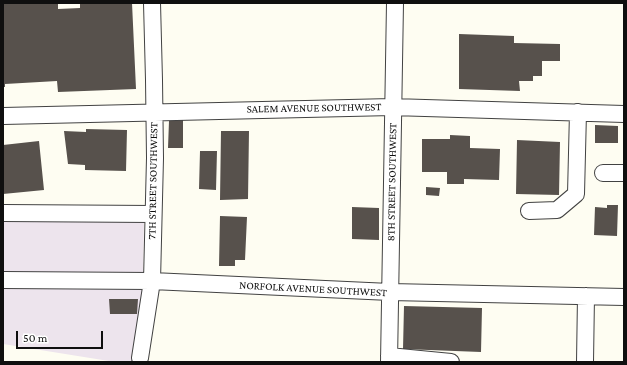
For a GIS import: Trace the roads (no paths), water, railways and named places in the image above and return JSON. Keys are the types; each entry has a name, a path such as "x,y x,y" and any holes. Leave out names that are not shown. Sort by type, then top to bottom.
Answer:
{"street":[{"name":"7TH STREET SOUTHWEST","path":"140,358 152,281 155,158 152,3"},
{"name":"8TH STREET SOUTHWEST","path":"389,359 392,107 395,3"},
{"name":"SALEM AVENUE SOUTHWEST","path":"3,116 154,111 392,107 624,114"},
{"path":"529,211 557,210 576,194 578,112"},
{"path":"603,173 624,173"},
{"path":"3,213 153,214"},
{"name":"NORFOLK AVENUE SOUTHWEST","path":"3,280 152,281 390,292 624,298"},
{"path":"585,362 586,296"},
{"path":"389,359 452,362"}]}
